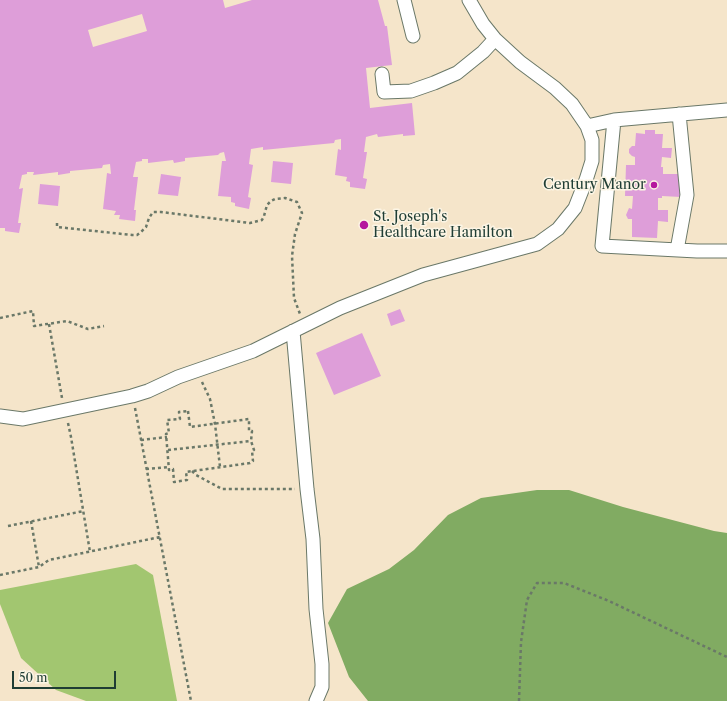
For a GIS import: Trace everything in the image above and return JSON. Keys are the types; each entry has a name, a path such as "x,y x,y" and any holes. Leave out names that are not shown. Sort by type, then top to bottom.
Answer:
{"lane":[{"path":"404,0 412,36"},
{"path":"0,416 23,419 132,396 148,391 178,377 252,351 340,308 423,275 537,244 558,228 575,208 592,161 592,140 588,126 572,104 555,88 520,62 495,39 483,24 470,0"},
{"path":"382,74 384,92 411,91 457,73 495,39"},
{"path":"588,126 614,120 727,110"},
{"path":"677,250 687,195 679,114"},
{"path":"614,120 602,246 677,250 727,250"},
{"path":"298,328 307,489 313,539 316,609 322,664 322,687 316,701"}],"path":[{"path":"57,223 57,227 132,236 137,235 146,227 153,212 250,223 262,220 267,205 271,200 285,198 297,202 302,213 294,234 292,256 294,298 298,328"},
{"path":"0,318 33,311 34,326 67,321 88,329 104,326"},
{"path":"49,324 63,400"},
{"path":"197,371 210,399 215,424 220,467"},
{"path":"134,406 191,701"},
{"path":"146,468 169,467 169,470 173,469 174,482 187,480 186,472 250,463 253,461 252,451 254,450 251,441 252,431 249,431 249,419 190,428 188,411 180,412 180,419 167,420 169,433 166,434 169,467"},
{"path":"67,422 84,511 90,552"},
{"path":"141,440 167,437"},
{"path":"168,450 251,441"},
{"path":"192,471 196,475 222,489 279,489"},
{"path":"8,526 84,511"},
{"path":"31,521 39,567"},
{"path":"0,575 39,567 49,560 160,538"},
{"path":"519,701 521,642 527,600 537,583 564,583 609,601 727,657"}],"green space":[{"path":"537,490 569,490 623,507 714,531 727,533 727,701 368,701 349,677 328,623 347,589 389,569 414,550 448,515 481,498"},
{"path":"136,564 153,575 177,701 86,701 56,690 21,658 0,604 0,590"}],"building":[{"path":"0,0 223,0 225,8 252,0 378,0 385,26 387,26 392,65 366,68 370,108 412,103 415,135 403,136 403,134 378,137 377,134 366,137 364,152 367,152 363,178 367,179 365,189 350,187 350,182 346,181 347,177 335,175 338,149 341,150 341,139 335,140 334,143 263,150 263,147 251,149 249,164 253,165 248,197 251,198 249,209 235,206 235,203 231,202 231,197 218,196 222,161 226,161 224,152 218,155 185,158 185,161 174,163 173,160 148,163 148,159 142,159 142,161 136,162 133,177 138,177 134,210 136,210 135,221 119,219 120,215 114,215 116,211 103,209 107,173 111,174 110,164 103,165 102,168 70,171 70,173 58,175 58,172 33,175 34,172 27,172 27,174 22,175 19,189 23,188 18,223 21,223 19,233 5,231 5,228 0,228","holes":["142,14 147,31 93,47 88,30"]},
{"name":"Century Manor","path":"645,130 655,130 655,134 663,134 662,148 672,148 671,158 662,157 661,167 663,167 663,174 682,174 681,197 662,196 662,198 658,198 658,210 668,210 668,222 658,221 657,238 632,237 632,219 628,219 626,215 629,208 632,209 633,196 625,196 626,165 635,165 635,157 629,153 629,149 632,146 635,146 636,133 645,134"},
{"path":"273,161 293,163 291,184 271,182"},
{"path":"161,174 181,177 178,196 158,194"},
{"path":"40,184 60,186 58,206 38,204"},
{"path":"400,309 405,321 391,326 387,314"},
{"path":"362,333 381,376 334,395 316,353"}],"place":[{"name":"Century Manor","path":"654,185"},
{"name":"St. Joseph's Healthcare Hamilton","path":"364,225"}]}
